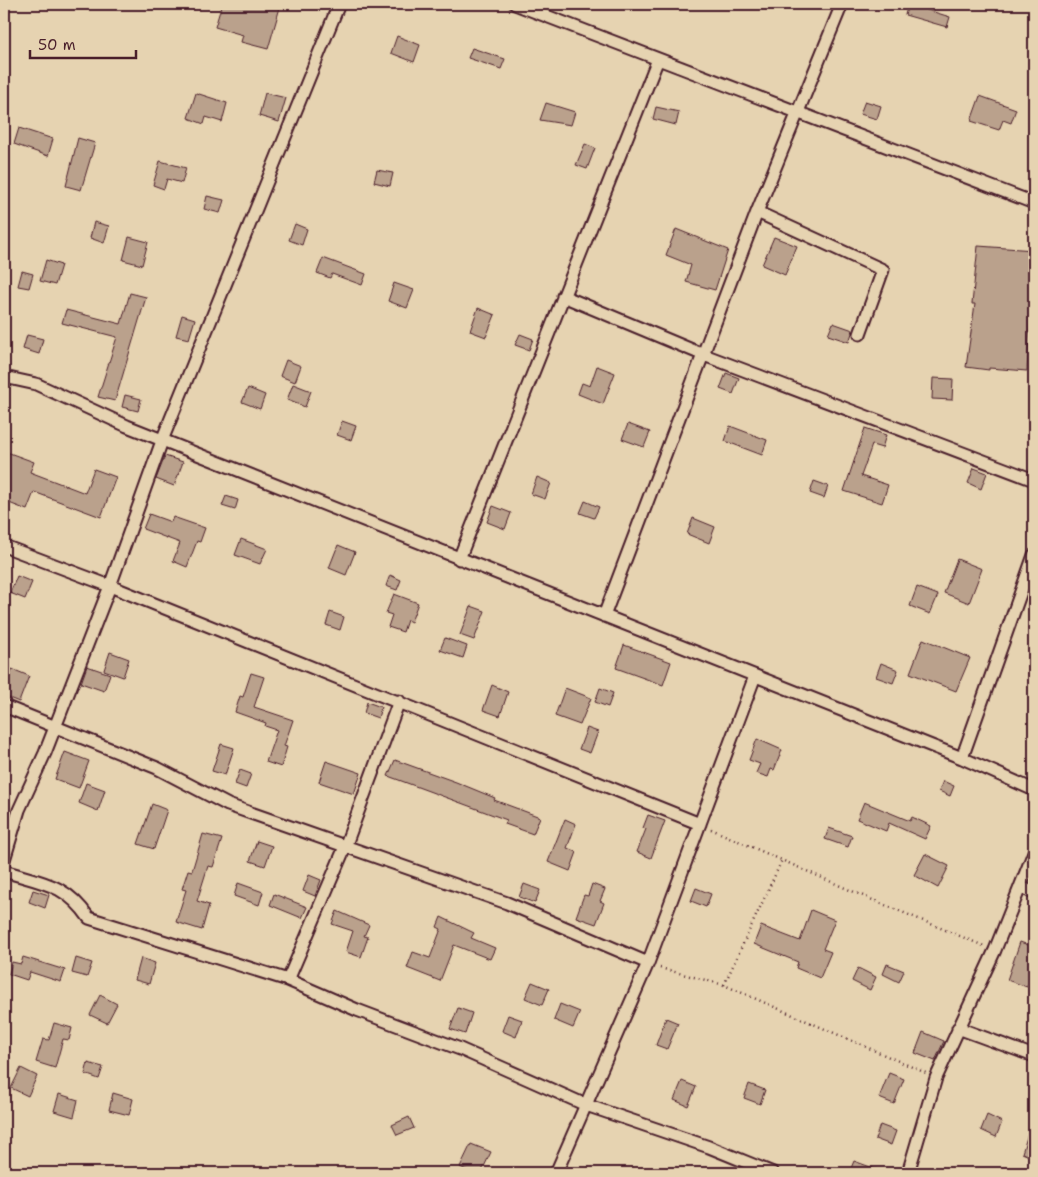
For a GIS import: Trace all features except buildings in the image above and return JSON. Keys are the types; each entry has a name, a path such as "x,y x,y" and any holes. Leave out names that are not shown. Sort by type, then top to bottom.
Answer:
{"street":[{"path":"4,860 19,810 45,753 110,586 163,438 340,4"},
{"path":"515,4 1034,204"},
{"path":"604,616 758,212 842,4"},
{"path":"459,558 658,58"},
{"path":"758,212 883,270 860,334"},
{"path":"563,296 704,354 1034,480"},
{"path":"4,377 36,384 127,426 163,438 962,758 1034,790"},
{"path":"4,546 399,701 700,824"},
{"path":"962,758 1034,556"},
{"path":"556,1173 648,963 755,676"},
{"path":"288,980 345,847 399,701"},
{"path":"4,706 157,768 228,805 507,903 648,963"},
{"path":"908,1173 936,1078 995,950 1034,852"},
{"path":"4,872 56,886 77,900 89,918 288,980 357,1010 460,1049 586,1105 709,1147 773,1173"},
{"path":"1020,887 1034,893"},
{"path":"958,1028 1034,1056"}],"path":[{"path":"700,824 868,898 995,950"},
{"path":"724,985 782,860"},
{"path":"648,963 724,985 936,1078"}]}
